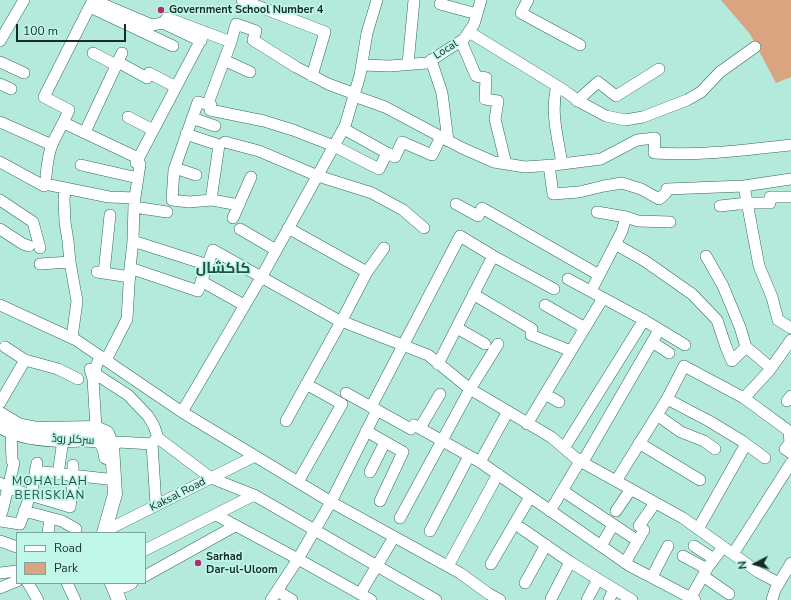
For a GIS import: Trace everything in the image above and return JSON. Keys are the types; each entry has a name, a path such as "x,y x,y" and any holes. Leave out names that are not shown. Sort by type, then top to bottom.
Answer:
{"main road":[{"path":"0,414 18,424 38,429 96,428 107,433 115,494 100,532"},
{"name":"سرکلر روڈ","path":"6,429 38,438 63,440 92,439 101,442 109,448 107,492 100,532"}],"street":[{"path":"242,0 325,32 312,76"},
{"path":"182,412 262,276 344,128 362,65 367,33 377,0"},
{"path":"408,64 414,0"},
{"name":"Local","path":"362,65 390,66 427,62 431,60 464,39 474,24 481,0"},
{"path":"528,0 521,13 580,45"},
{"path":"0,41 20,1"},
{"path":"92,2 152,25 163,23 167,18 203,36 231,42"},
{"path":"92,2 173,46"},
{"path":"47,183 48,159 52,145 69,110 44,97 92,2"},
{"path":"440,4 477,14"},
{"path":"210,98 231,42 236,24 256,31 253,40 296,68 328,84 384,107 444,139 494,162 526,167 549,166 601,159 637,140 655,138 654,153 722,153 791,145"},
{"path":"469,32 557,86 577,101 606,116 625,120 643,117 687,100 701,92 720,72 755,47"},
{"path":"96,428 93,379 90,368 127,319 133,241 134,203 140,164 136,163 203,36"},
{"path":"461,41 476,76 486,78 485,99 498,101 495,119 506,164"},
{"path":"93,53 119,60 146,78 149,73 176,87"},
{"path":"85,132 119,60"},
{"path":"224,60 250,72"},
{"path":"344,128 395,157 402,142 432,155 444,139 442,93 431,60"},
{"path":"0,62 24,73"},
{"path":"577,101 598,82 616,96 659,69"},
{"path":"0,84 11,89"},
{"path":"557,86 554,98 553,117 562,164"},
{"path":"239,205 211,200 189,202 172,200 175,168 198,102 211,105 210,110 264,121 334,146 379,169 387,153"},
{"path":"128,117 153,130"},
{"path":"192,118 215,126"},
{"path":"0,122 52,145"},
{"path":"64,123 138,158"},
{"path":"186,134 219,146 211,200"},
{"path":"225,142 259,151 318,176 372,193 403,210 424,228"},
{"path":"0,162 47,183 167,212"},
{"path":"81,165 138,178"},
{"path":"549,166 553,194 579,192 622,183 641,188 659,199 666,193 667,189 744,186 791,179"},
{"path":"175,168 196,175"},
{"path":"233,218 251,177"},
{"path":"744,186 758,266 772,297 778,320 791,328"},
{"path":"65,188 65,222 76,301 72,338"},
{"path":"720,206 747,203 770,203 770,197 791,197"},
{"path":"0,200 33,222 40,248"},
{"path":"456,204 478,216 482,208 599,275"},
{"path":"596,212 626,217 638,221 670,222"},
{"path":"110,215 100,273 130,272 198,291 213,250 336,318 428,355 470,390 507,413 551,437 579,460 683,518 758,572 779,583"},
{"path":"591,291 622,231 626,217"},
{"path":"288,228 368,272"},
{"path":"0,229 23,244 29,246"},
{"path":"240,229 276,250"},
{"path":"292,600 274,596 298,559 331,502 366,432 374,408 404,346 460,236 493,256 554,289"},
{"path":"133,241 208,265"},
{"path":"615,244 644,261 692,294 717,320 732,361 746,347"},
{"path":"286,421 368,272 384,248"},
{"path":"438,364 493,256"},
{"path":"706,256 723,286 740,327 746,347 771,368"},
{"path":"40,264 70,262"},
{"path":"568,279 644,320 685,345"},
{"path":"201,281 244,306"},
{"path":"474,294 532,329 531,335 571,351"},
{"path":"527,424 603,298"},
{"path":"0,305 72,338 182,412 331,502 460,573 482,595 500,600"},
{"path":"545,305 585,328"},
{"path":"564,448 644,320"},
{"path":"457,328 485,344"},
{"path":"550,511 563,491 579,460 585,458 660,330"},
{"path":"744,398 771,368 791,340"},
{"path":"652,342 669,353"},
{"path":"400,518 470,390 498,344"},
{"path":"5,348 25,360 58,369 78,379"},
{"path":"100,356 95,370 97,375 128,395 148,416 154,426 156,505"},
{"path":"0,403 25,360"},
{"path":"616,481 667,399 684,366 744,398 789,431 790,443 785,449 791,453"},
{"path":"298,482 342,404 306,384"},
{"path":"346,393 412,429 414,425 420,428 480,462 625,562 693,599 705,572 723,547"},
{"path":"420,428 440,394"},
{"path":"545,394 560,402"},
{"path":"667,399 710,421 765,458"},
{"path":"480,462 507,413"},
{"path":"657,415 681,432 704,441 715,449"},
{"path":"6,429 12,461 14,463 4,486 2,510 20,524 30,495 36,467 58,474 73,470 107,479"},
{"path":"366,432 403,452 380,502"},
{"path":"58,474 63,440"},
{"path":"109,448 120,442 155,441 211,478 254,495 436,600"},
{"path":"370,472 385,442"},
{"path":"640,443 700,480"},
{"path":"698,529 746,444"},
{"name":"Kaksal Road","path":"102,532 255,456"},
{"path":"430,531 469,456"},
{"path":"733,554 790,469"},
{"path":"4,486 70,507 73,470"},
{"path":"448,566 498,474"},
{"path":"616,511 631,489"},
{"path":"563,491 638,541"},
{"path":"146,550 254,495"},
{"path":"491,564 530,497"},
{"path":"625,562 638,541 642,528 655,503"},
{"path":"24,511 62,521 76,529"},
{"path":"216,515 371,600"},
{"path":"48,532 50,518"},
{"path":"601,546 613,525"},
{"path":"146,575 236,526"},
{"path":"521,528 570,562 632,600"},
{"path":"360,594 394,537"},
{"path":"0,541 16,547"},
{"path":"525,583 546,545"},
{"path":"652,577 668,546"},
{"path":"694,546 714,559"},
{"path":"683,556 705,572 729,594"},
{"path":"551,599 570,562"},
{"path":"772,600 779,583 791,564"},
{"path":"0,573 16,571"},
{"path":"587,600 598,579"},
{"path":"0,587 16,581"},
{"path":"29,584 38,600"},
{"path":"67,584 75,600"},
{"path":"609,600 614,589"}],"green space":[{"path":"721,0 791,0 791,77 776,83 750,34"}],"place":[{"name":"Government School Number 4","path":"161,10"},
{"name":"Sarhad Dar-ul-Uloom","path":"198,563"}],"district":[{"name":"کاکشال","path":"223,269"},
{"name":"MOHALLAH BERISKIAN","path":"50,489"}]}
